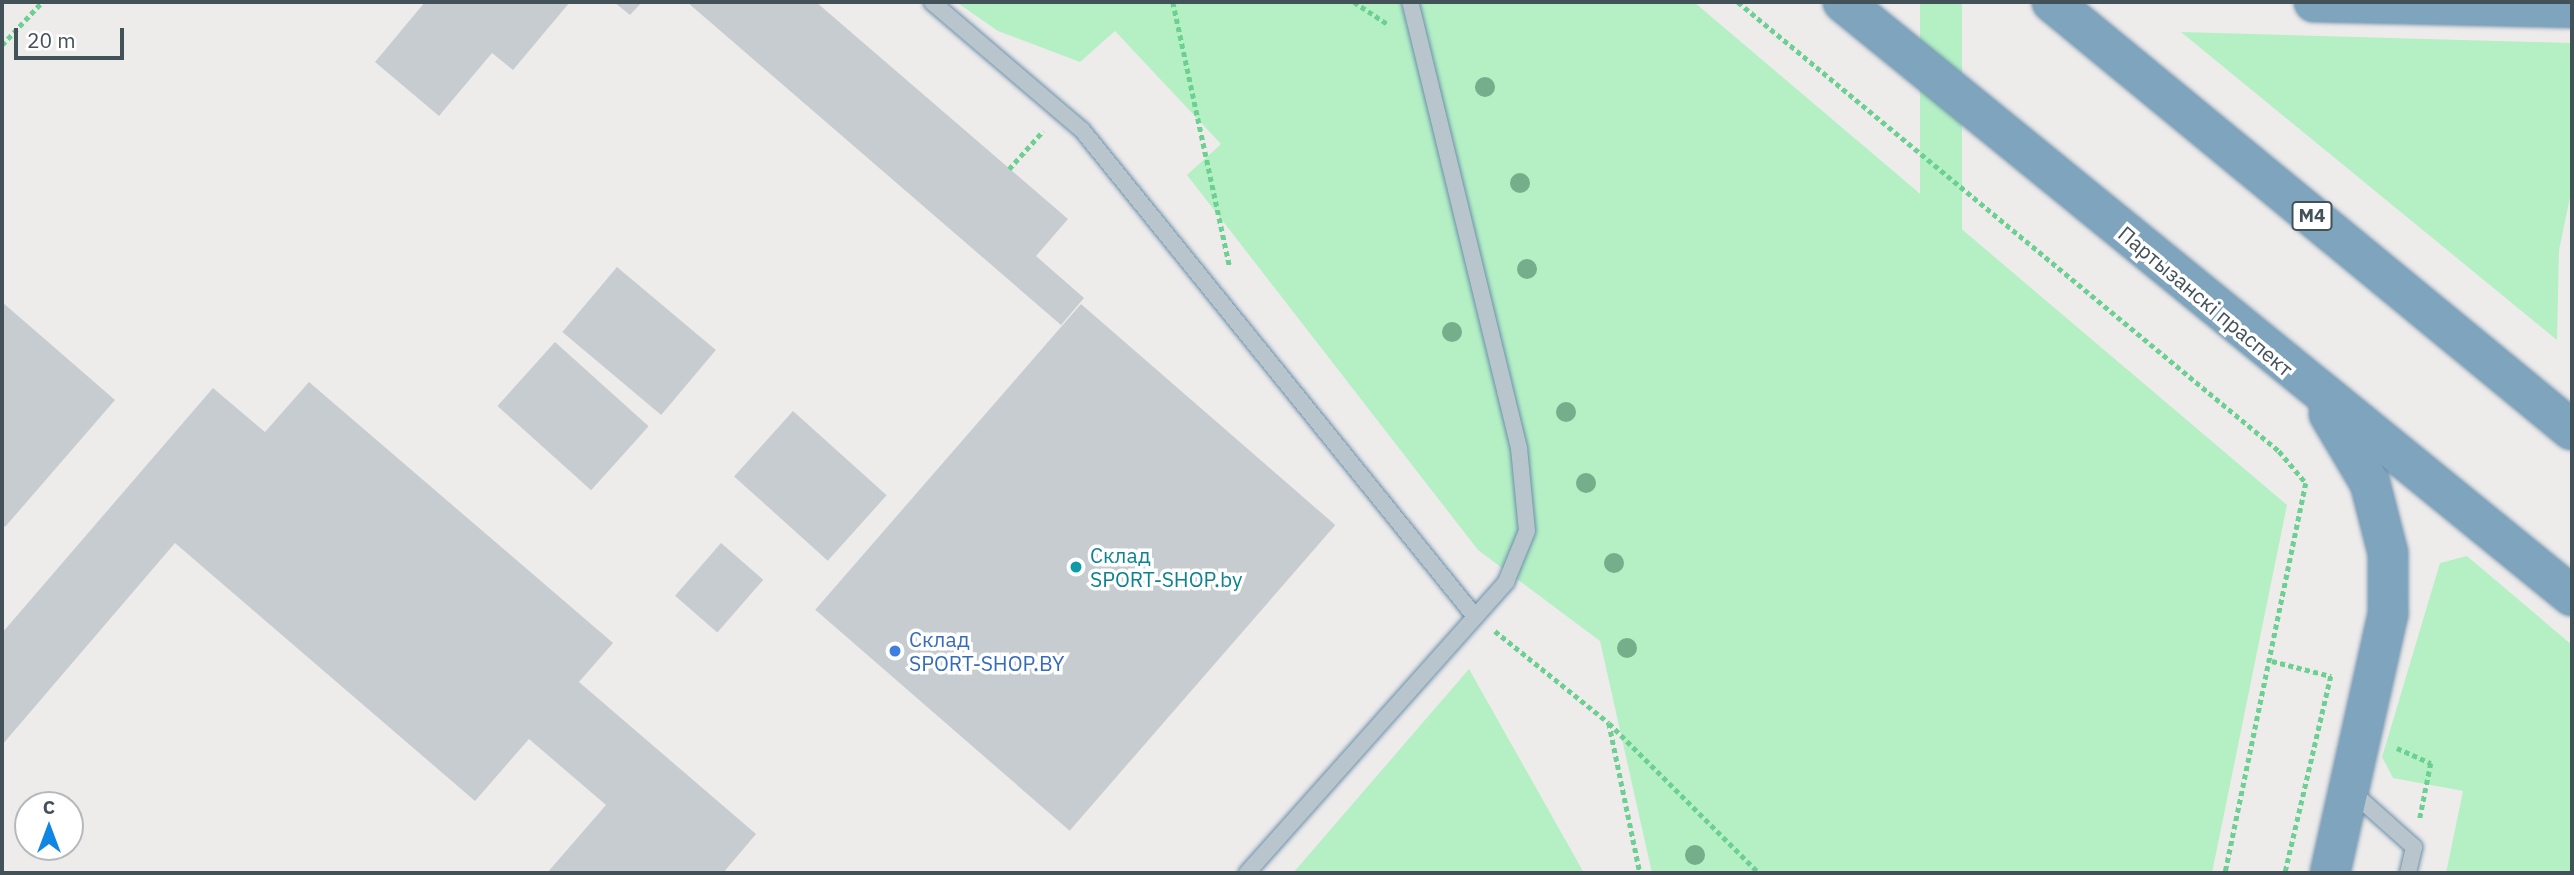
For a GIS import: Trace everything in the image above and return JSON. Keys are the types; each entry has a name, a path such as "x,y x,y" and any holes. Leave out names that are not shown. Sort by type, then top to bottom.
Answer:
{"highway":[{"name":"Партызанскі праспект","path":"1843,2 2304,382 2572,596"},
{"name":"М4","path":"2052,2 2572,430"},
{"path":"2314,2 2572,8"},
{"path":"2304,382 2345,435 2371,483 2388,553 2388,614 2330,873"}],"lane":[{"path":"932,2 1082,130 1473,614"},
{"path":"1247,873 1473,614 1506,582 1527,530 1519,448 1410,2"},
{"path":"2349,789 2414,847 2408,873"}],"path":[{"path":"2,45 42,2"},
{"path":"1172,2 1244,330"},
{"path":"1738,2 2279,452 2306,483 2272,662 2225,873"},
{"path":"1009,169 1058,110"},
{"path":"1473,614 1609,723 1759,873"},
{"path":"2272,662 2331,676 2286,873"},
{"path":"1609,723 1640,873"}],"green space":[{"path":"956,2 1694,2 2287,505 2212,873 1652,873 1600,641 1478,550 1187,175 1221,144 1115,31 1080,62 998,31"},
{"path":"1920,2 1962,2 1962,846 1920,846"},
{"path":"2181,32 2572,43 2572,188 2559,250 2557,340"},
{"path":"2467,556 2572,645 2572,873 2446,873 2463,791 2393,778 2382,757 2440,563"},
{"path":"1469,669 1584,873 1293,873"}],"building":[{"path":"425,2 570,2 513,70 492,53 439,116 375,62"},
{"path":"614,2 642,2 630,15"},
{"path":"687,2 816,2 1068,219 1036,256 1084,298 1061,325"},
{"path":"617,267 716,350 661,415 562,332"},
{"path":"2,302 115,400 5,527 2,524"},
{"name":"Склад SPORT-SHOP.by","path":"1081,304 1335,525 1070,831 815,610"},
{"path":"555,342 649,426 591,490 497,406"},
{"path":"309,382 613,643 579,682 756,834 723,873 547,873 606,805 529,739 475,801 175,543 2,745 2,633 213,388 265,432"},
{"path":"793,411 887,495 828,561 734,476"},
{"path":"721,543 763,580 717,633 675,596"}],"place":[{"name":"Склад SPORT-SHOP.by","path":"1076,567"},
{"name":"Склад SPORT-SHOP.BY","path":"895,651"}]}
